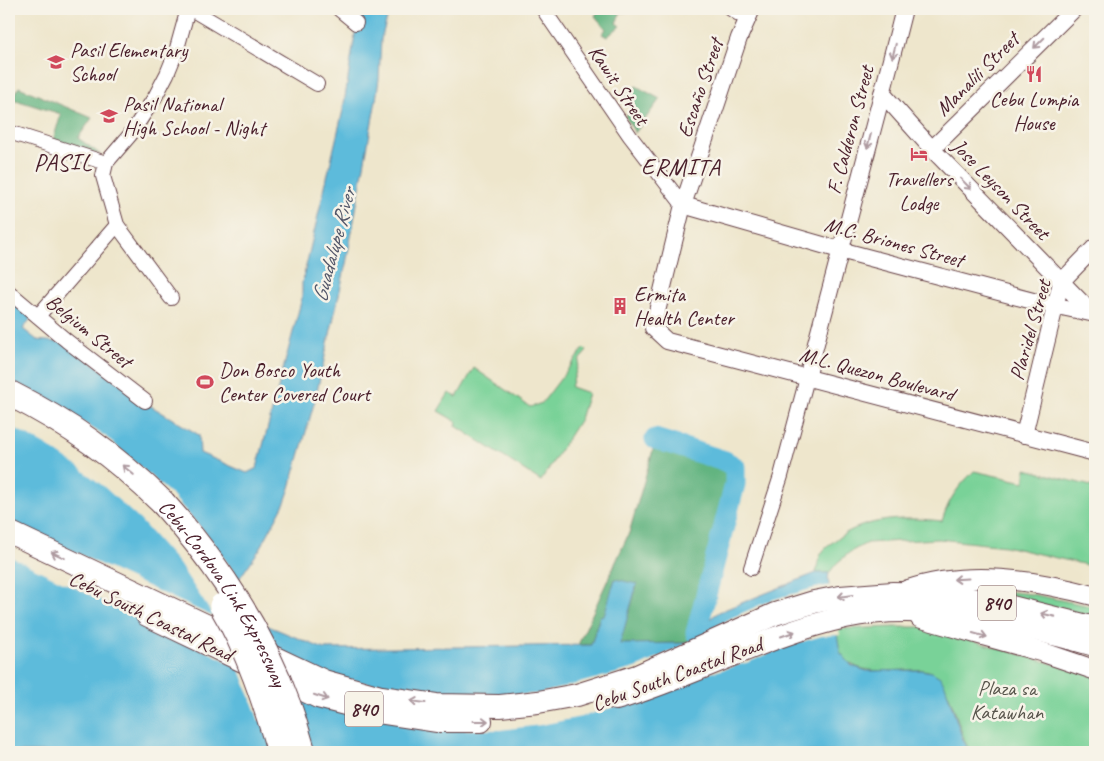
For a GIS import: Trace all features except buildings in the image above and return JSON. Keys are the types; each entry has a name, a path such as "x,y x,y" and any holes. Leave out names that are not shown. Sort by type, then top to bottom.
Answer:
{"highway":[{"name":"Cebu-Cordova Link Expressway","path":"9,393 61,421 96,444 164,503 197,542 225,580 261,642 288,705 303,752"},
{"name":"Cebu-Cordova Link Expressway","path":"9,412 54,436 114,480 152,515 189,558 224,610 244,649 267,709 280,752"},
{"name":"Cebu South Coastal Road","path":"9,532 324,681 381,697 436,705 500,706 538,702 577,694 637,676 775,614 814,602 840,597 896,602 999,621 1095,645"},
{"name":"Cebu South Coastal Road","path":"9,548 318,696 377,712 436,721 498,721 578,710 643,691 743,650 816,625 896,602 939,594 1009,606 1095,628"}],"main road":[{"name":"Cebu South Coastal Road","path":"896,602 942,580 964,578 1044,585 1095,596"},
{"name":"Cebu South Coastal Road","path":"896,602 1095,670"}],"street":[{"path":"171,298 117,225 103,176 106,163 130,135 155,97 176,52 190,9 317,84"},
{"path":"339,9 356,23"},
{"name":"Kawit Street","path":"544,9 630,136 683,205"},
{"path":"731,9 750,14"},
{"name":"F. Calderon Street","path":"807,378 887,81 904,9"},
{"name":"Manalili Street","path":"932,149 1074,9"},
{"name":"Escaño Street","path":"653,328 683,205 739,38 750,14"},
{"name":"Jose Leyson Street","path":"882,94 932,149 1094,313"},
{"path":"9,132 106,163"},
{"name":"M.C. Briones Street","path":"683,205 840,250 1055,306 1094,313"},
{"path":"38,316 117,225"},
{"name":"Plaridel Street","path":"1024,434 1062,282 1095,247"},
{"name":"Belgium Street","path":"9,292 67,341 145,401"},
{"name":"M.L. Quezon Boulevard","path":"653,328 667,341 1095,454"},
{"path":"750,568 781,476 807,378"}],"green space":[{"path":"599,9 624,9 626,12 621,12 616,23 620,26 607,37 602,34 606,29 595,16"},
{"path":"636,86 660,99 635,133 625,116 634,110 625,96"},
{"path":"19,87 92,118 78,138 100,155 53,140 61,114 12,99"},
{"path":"584,348 587,351 580,359 571,387 588,393 580,419 541,481 456,426 457,422 438,411 449,393 457,397 474,368 530,407 542,403"},
{"path":"655,443 733,471 690,643 619,644 637,585 604,615 600,616 591,645 578,645 629,533"},
{"path":"1026,469 1095,487 1095,567 1005,546 938,539 867,543 850,552 829,573 816,573 819,559 823,552 849,531 874,522 888,520 942,521 955,493 974,471 1024,482"},
{"path":"979,590 1031,594 1095,607 1095,619"},
{"name":"Plaza sa Katawhan","path":"926,627 1095,676 1095,752 970,752 950,698 940,679 933,673 922,670 882,671 862,669 846,660 840,652 836,629"}],"water":[{"name":"Guadalupe River","path":"359,9 390,9 381,39 376,100 346,264 315,400 285,502 260,549 220,606 324,649 591,645 600,616 604,615 615,579 637,584 620,644 689,643 703,626 719,612 816,573 829,573 828,579 840,652 852,666 867,671 921,670 932,672 940,677 945,685 963,740 970,752 9,752 9,294 34,314 23,329 37,340 67,343 146,403 199,435 200,453 247,473 257,468 302,298 302,283 343,110"}],"pier":[{"path":"9,380 37,394 105,436 172,495 212,541 233,571 279,652 327,675 435,698 538,694 636,668 682,646 731,618 771,600 831,585 840,635 822,636 787,646 749,662 693,678 644,698 581,717 541,725 500,730 437,729 296,695 259,721 239,667 9,556 9,522 214,617 179,564 140,520 103,486 77,466 47,446 9,425"}],"waterway":[{"path":"655,439 725,461 735,467 735,484 696,633"}],"place":[{"name":"Pasil Elementary School","path":"56,62"},
{"name":"Cebu Lumpia House","path":"1034,74"},
{"name":"Pasil National High School - Night","path":"109,116"},
{"name":"Travellers Lodge","path":"919,154"},
{"name":"Ermita Health Center","path":"620,306"},
{"name":"Don Bosco Youth Center Covered Court","path":"205,382"}],"district":[{"name":"PASIL","path":"63,162"},
{"name":"ERMITA","path":"681,167"}]}
